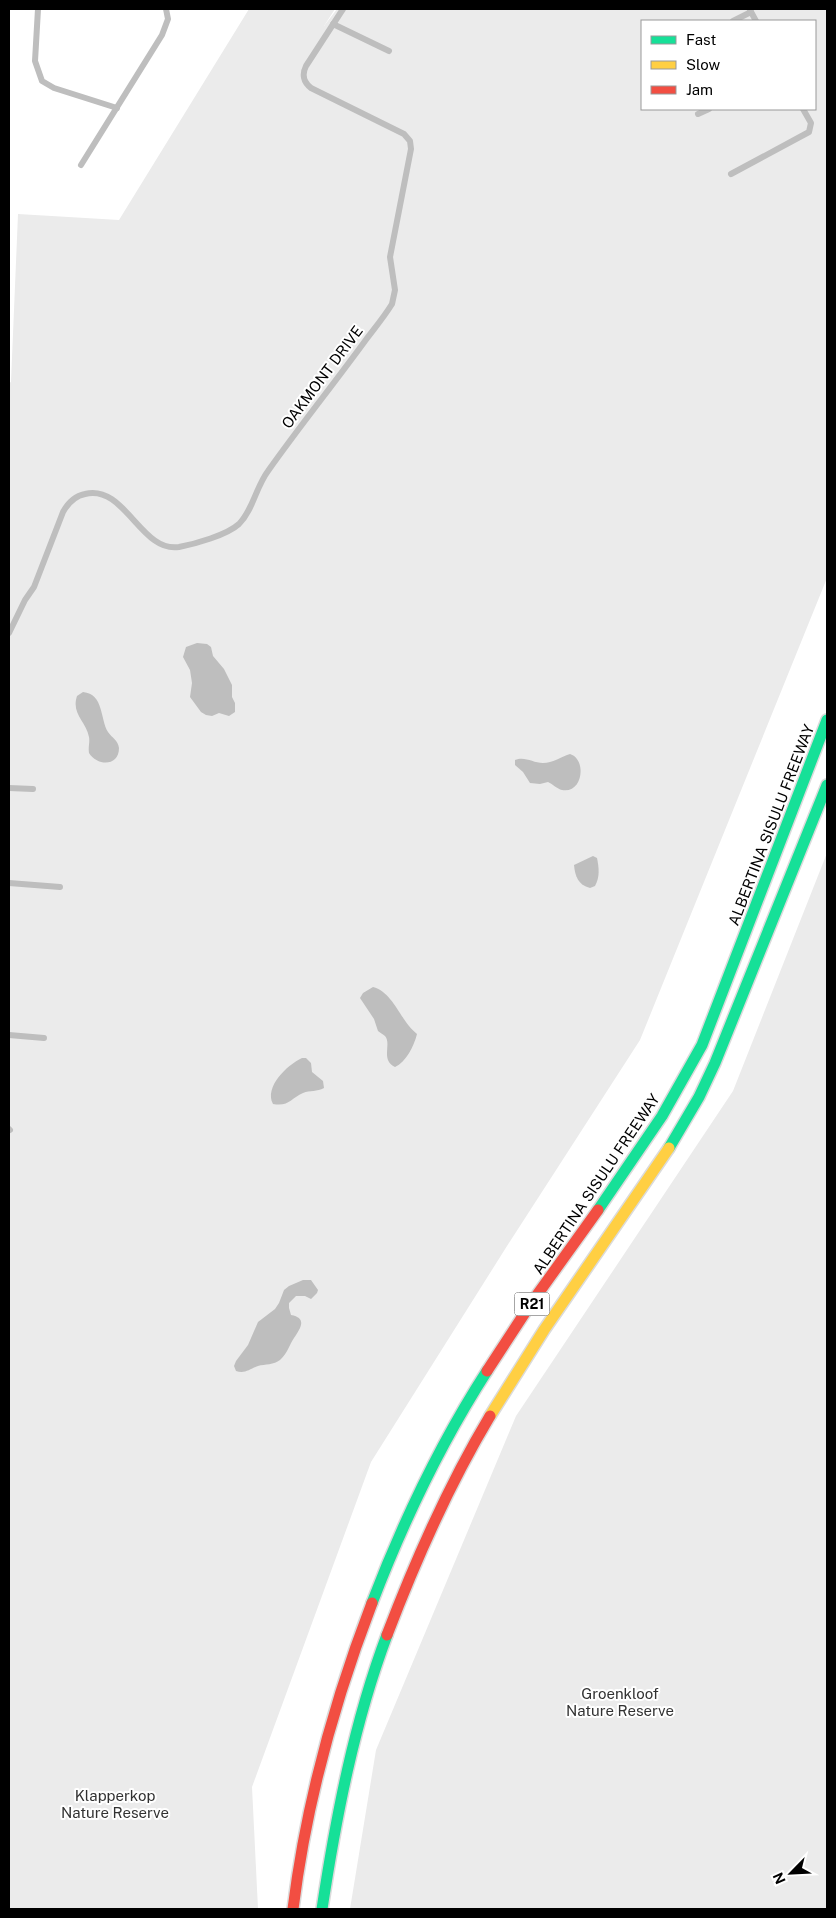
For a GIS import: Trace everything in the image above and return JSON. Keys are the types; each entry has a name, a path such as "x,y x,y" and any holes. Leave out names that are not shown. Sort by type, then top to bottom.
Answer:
{"highway":[{"name":"ALBERTINA SISULU FREEWAY","path":"293,1909 310,1802 324,1746 363,1624 403,1526 426,1477 482,1379 655,1128 687,1073 717,1005 827,720"},
{"name":"R21","path":"322,1909 340,1801 371,1682 407,1581 434,1520 453,1481 503,1392 648,1182 692,1110 726,1037 827,785"}],"street":[{"path":"38,9 35,61 42,82 54,88 117,108"},
{"path":"81,165 162,35 166,26 166,9"},
{"name":"OAKMONT DRIVE","path":"9,633 25,600 34,587 63,512 71,501 84,494 99,493 108,497 155,541 169,547 186,545 211,538 229,531 239,524 265,475 392,304 395,290 390,257 411,144 404,134 311,88 306,83 303,75 343,9"},
{"path":"735,20 750,10"},
{"path":"333,24 389,51"},
{"path":"698,114 707,110"},
{"path":"731,174 809,132 811,123 804,110"},
{"path":"9,788 33,789"},
{"path":"9,883 60,887"},
{"path":"9,1035 44,1038"}],"green space":[{"name":"Klapperkop Nature Reserve","path":"249,9 335,9 324,26 337,9 827,9 827,578 640,1040 371,1462 252,1787 258,1909 9,1909 9,383 11,382 18,214 119,220"},
{"name":"Groenkloof Nature Reserve","path":"827,853 827,1909 350,1909 376,1750 516,1416 733,1091"}],"shaded area":[{"path":"197,643 207,644 211,647 213,656 224,669 232,685 235,712 229,716 219,713 212,716 206,715 201,712 190,697 192,683 190,670 183,657 186,647"},
{"path":"83,692 95,697 105,727 118,745 118,754 112,761 102,762 89,753 87,731 76,708 77,696"},
{"path":"570,754 579,762 580,775 578,782 569,790 562,790 548,782 540,784 530,783 523,772 515,765 515,760 519,759 547,763"},
{"path":"593,856 597,858 599,869 597,883 590,888 583,885 578,879 574,865"},
{"path":"373,987 379,989 389,998 417,1034 409,1053 395,1067 388,1060 387,1039 378,1031 374,1019 360,998 363,993"},
{"path":"302,1058 306,1058 311,1063 312,1072 323,1081 324,1088 303,1093 283,1104 273,1104 272,1091 278,1077"},
{"path":"303,1280 311,1280 318,1290 311,1299 305,1296 296,1296 289,1303 291,1315 296,1316 301,1321 301,1324 285,1355 275,1363 258,1366 245,1372 236,1371 234,1366 236,1361 248,1345 258,1322 275,1309 284,1290"}],"traffic: fast":[{"path":"598,1210 662,1116 702,1045 827,720"},
{"path":"669,1148 699,1097 715,1063 827,785"},
{"path":"372,1603 396,1543 438,1455 487,1371"},
{"path":"322,1909 347,1770 375,1668 387,1635"}],"traffic: slow":[{"path":"490,1416 544,1330 669,1148"}],"traffic: jam":[{"path":"487,1371 532,1302 598,1210"},
{"path":"387,1635 434,1523 460,1469 490,1416"},
{"path":"293,1909 305,1831 323,1754 345,1678 372,1603"}]}
